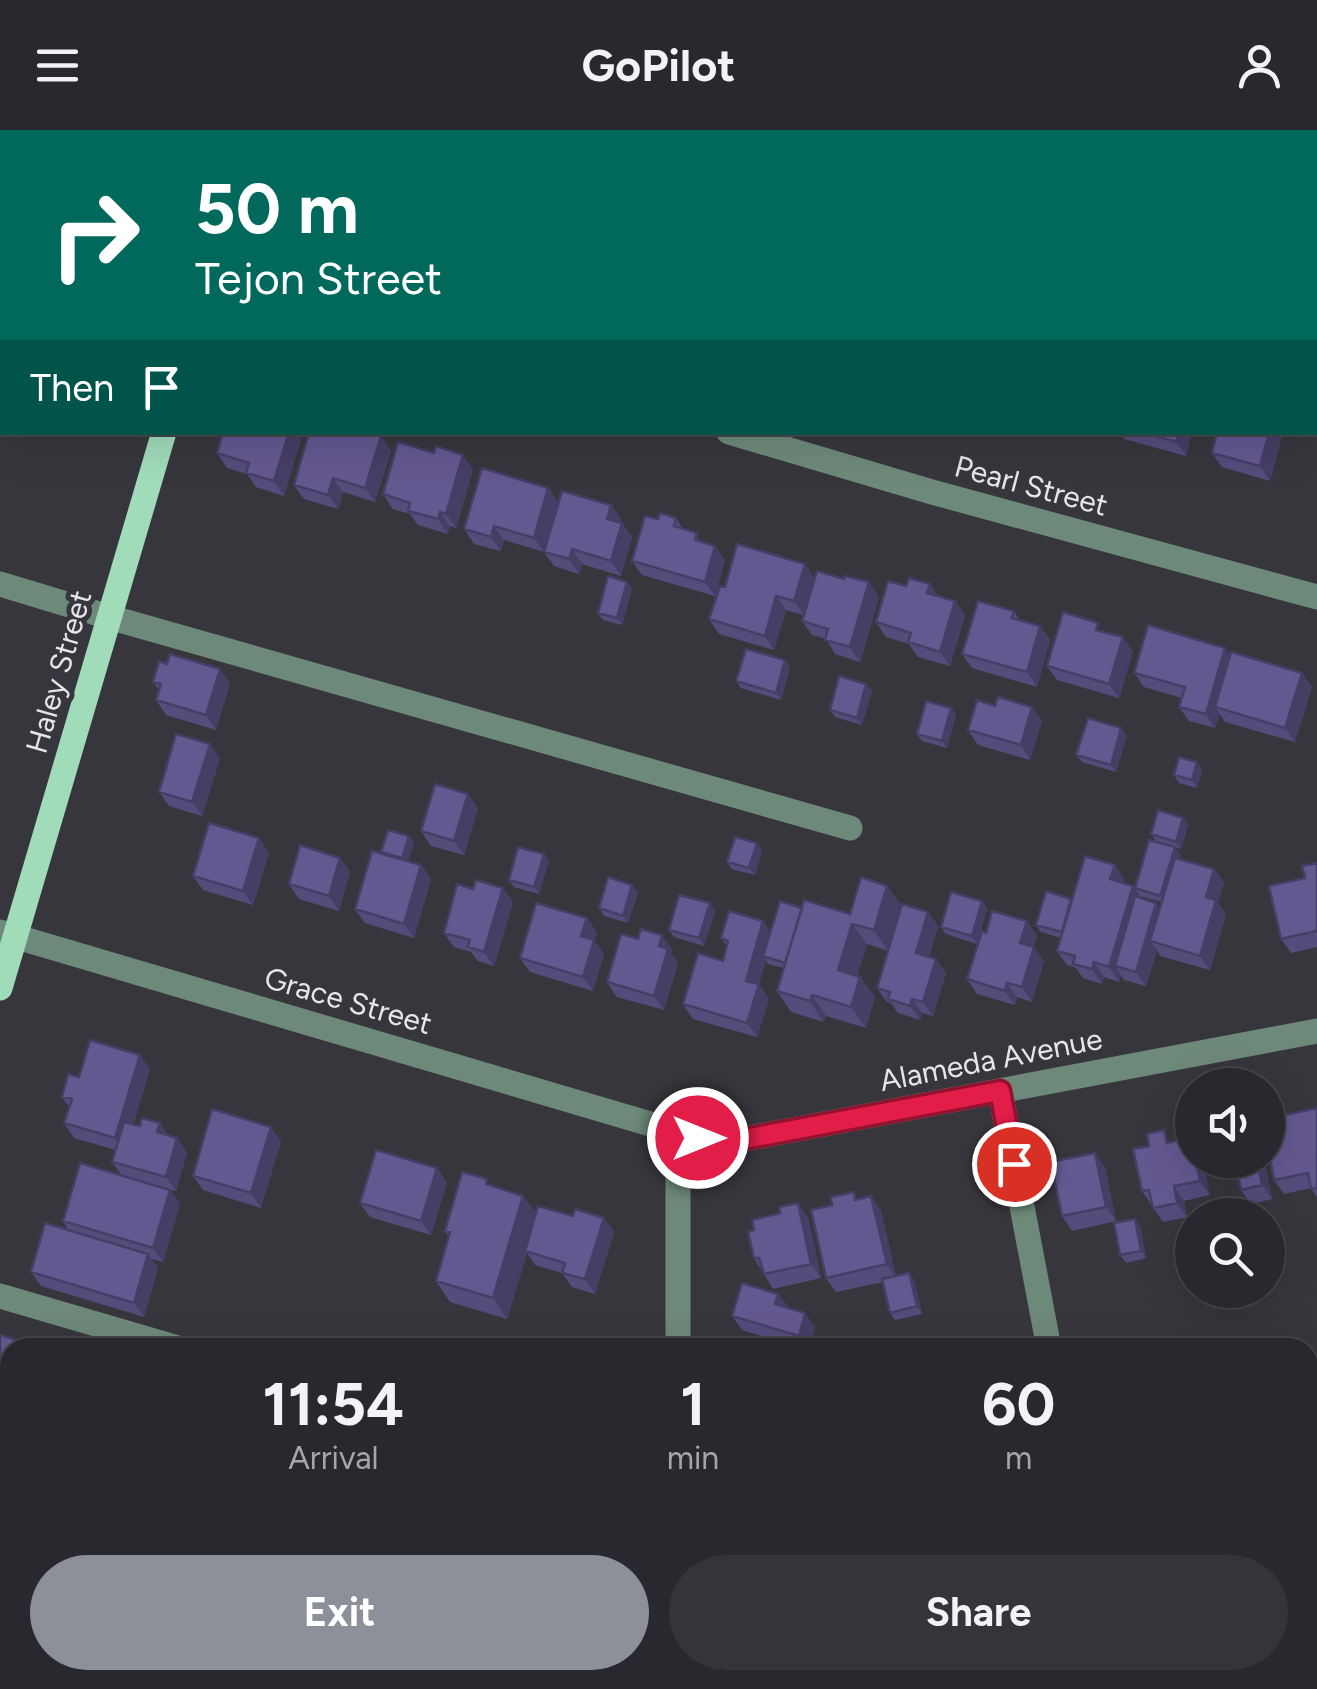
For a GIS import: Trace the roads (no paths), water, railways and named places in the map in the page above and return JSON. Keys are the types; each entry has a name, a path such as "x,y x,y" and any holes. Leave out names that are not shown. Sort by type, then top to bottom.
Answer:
{"main road":[{"name":"Haley Street","path":"0,988 8,935 163,435"}],"street":[{"name":"Pearl Street","path":"739,435 1317,597"},
{"path":"0,584 850,828"},
{"name":"Grace Street","path":"8,935 678,1133"},
{"name":"Alameda Avenue","path":"678,1133 718,1144 1317,1031"},
{"path":"1000,1091 1047,1338"},
{"path":"678,1133 678,1338"},
{"path":"0,1296 144,1338"}]}
